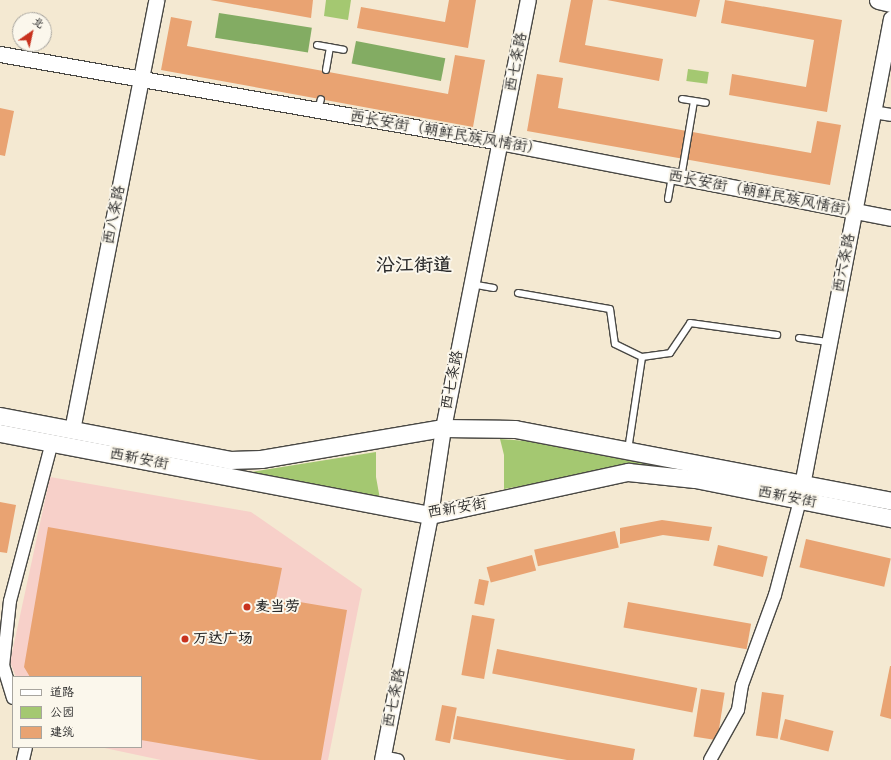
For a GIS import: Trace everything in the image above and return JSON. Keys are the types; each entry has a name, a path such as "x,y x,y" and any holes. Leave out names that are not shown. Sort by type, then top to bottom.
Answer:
{"main road":[{"path":"878,0 891,3"},
{"name":"西新安街","path":"0,416 238,460 261,459 443,428 515,429 628,452 802,492 891,518"},
{"name":"西新安街","path":"0,433 430,515 628,472 891,501"}],"street":[{"name":"西八条路","path":"72,430 156,0"},
{"name":"西七条路","path":"382,758 430,515 443,428 528,0"},
{"name":"西六条路","path":"802,492 828,342 891,18"},
{"name":"西长安街（朝鲜民族风情街）","path":"0,54 140,79 319,105 676,177 891,218"},
{"path":"873,112 891,115"},
{"path":"12,695 2,666 10,602 52,442"},
{"path":"710,760 738,710 742,685 776,595 802,492"},
{"path":"23,760 26,748"},
{"path":"382,758 398,760"}],"lane":[{"path":"318,45 344,50"},
{"path":"326,70 330,47"},
{"path":"682,99 706,103"},
{"path":"668,200 676,177 694,101"},
{"path":"471,284 494,288"},
{"path":"518,292 610,309 615,344 642,357 670,353 690,323 777,335"},
{"path":"799,338 828,342"},
{"path":"628,452 642,357"}],"shaded area":[{"name":"万达广场","path":"50,477 251,512 362,589 328,760 161,760 105,748 142,748 142,676 16,676 10,662"}],"green space":[{"path":"326,0 351,0 348,20 324,16"},
{"path":"219,13 312,28 308,52 215,38"},
{"path":"356,41 445,58 441,81 352,64"},
{"path":"688,69 709,72 707,84 686,81"},
{"path":"500,439 526,441 651,465 504,489 504,455"},
{"path":"376,452 376,477 380,499 245,473"}],"building":[{"path":"210,0 313,0 311,18"},
{"path":"449,0 476,0 468,48 357,28 361,7 445,22"},
{"path":"571,0 593,0 585,45 663,59 659,81 559,62"},
{"path":"607,0 700,0 696,17"},
{"path":"725,0 842,20 827,112 729,95 732,74 806,87 814,40 721,23"},
{"path":"171,17 192,21 187,46 448,94 455,55 485,60 473,127 161,70"},
{"path":"537,74 563,78 558,108 811,153 817,121 841,125 830,185 527,131"},
{"path":"0,108 14,111 5,156 0,155"},
{"path":"0,502 16,505 7,553 0,552"},
{"path":"662,520 712,527 709,541 663,535 620,544 620,528"},
{"name":"万达广场","path":"48,527 282,568 276,598 347,610 321,760 259,760 142,740 142,676 29,676 24,667"},
{"path":"615,531 619,548 538,566 534,550"},
{"path":"806,539 891,559 884,587 799,567"},
{"path":"718,545 768,556 763,577 713,565"},
{"path":"532,555 536,570 491,583 487,567"},
{"path":"479,579 489,581 484,605 474,604"},
{"path":"628,602 751,624 747,649 623,628"},
{"path":"472,615 495,619 484,679 461,675"},
{"path":"497,649 697,688 692,712 492,674"},
{"path":"891,666 891,719 880,716"},
{"path":"701,689 725,693 717,740 693,736"},
{"path":"762,692 784,695 778,739 756,736"},
{"path":"442,705 457,708 450,743 435,740"},
{"path":"457,716 635,749 633,760 567,760 453,739"},
{"path":"785,719 834,731 828,751 780,739"}],"place":[{"name":"麦当劳","path":"247,607"},
{"name":"万达广场","path":"185,639"}],"district":[{"name":"沿江街道","path":"414,265"}]}
